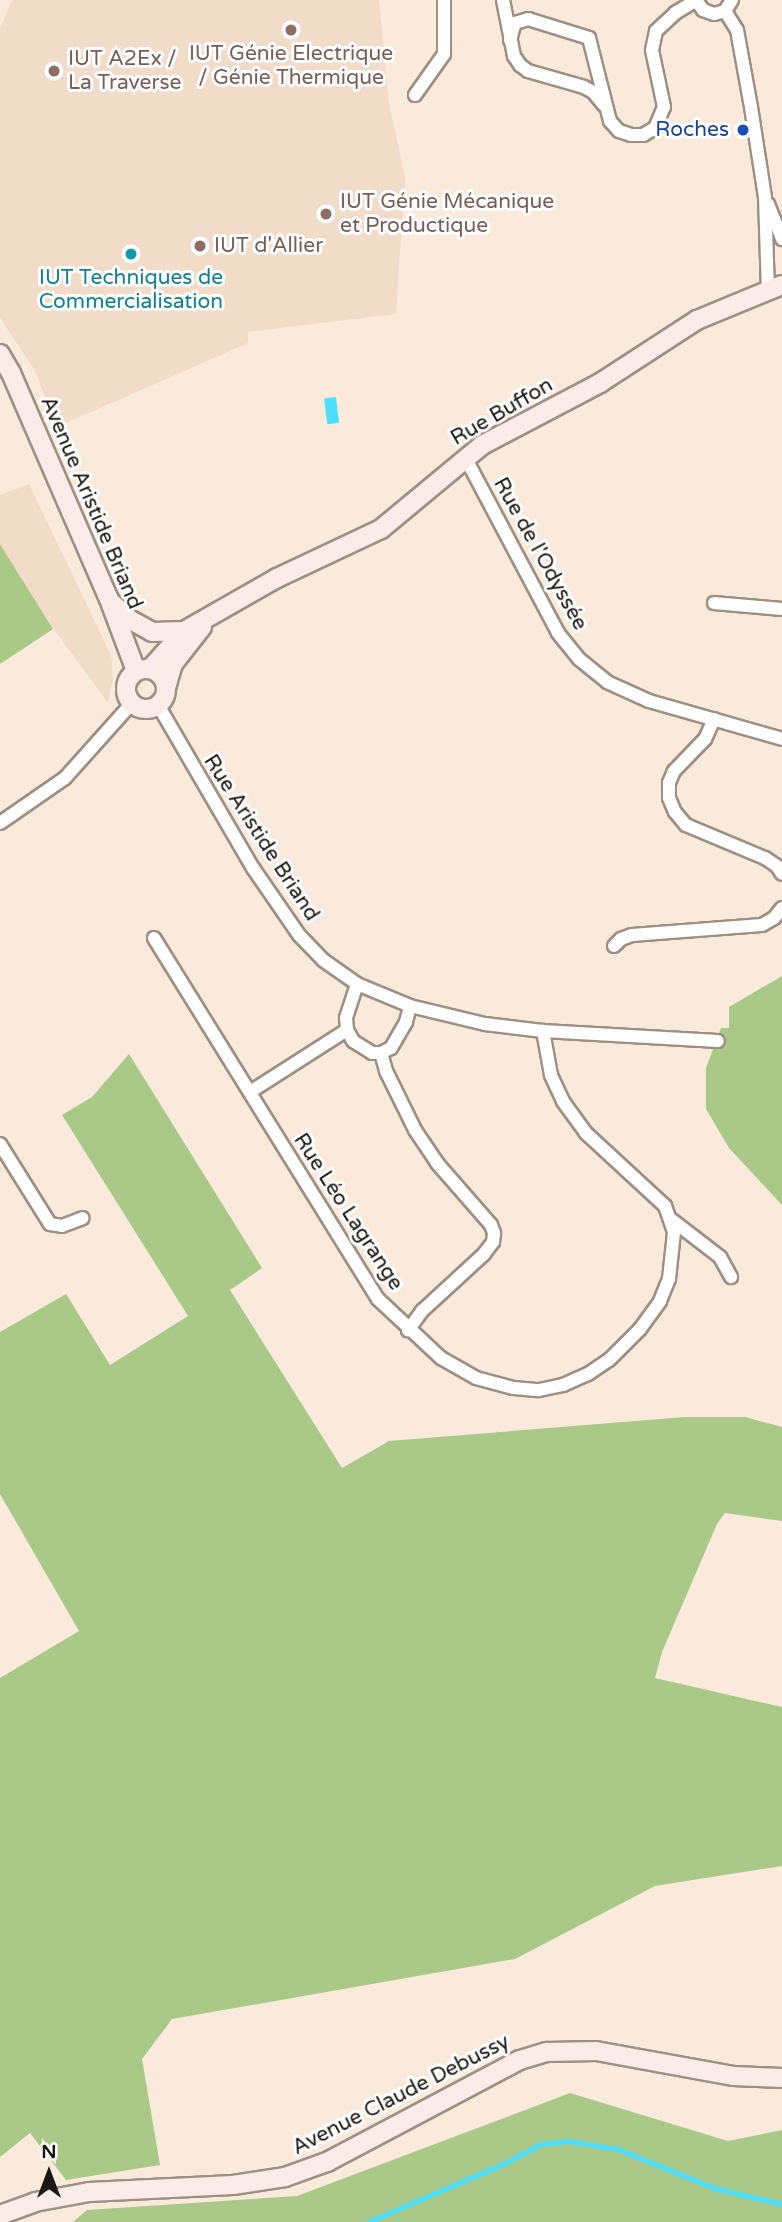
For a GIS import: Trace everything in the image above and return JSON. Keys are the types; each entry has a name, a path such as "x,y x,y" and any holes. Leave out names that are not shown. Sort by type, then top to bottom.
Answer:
{"main road":[{"name":"Rue Buffon","path":"143,670 184,631 277,578 381,529 465,457 600,383 696,320 778,289"},
{"name":"Avenue Aristide Briand","path":"0,354 143,670"},
{"path":"109,599 129,619 152,632 184,631"},
{"name":"Rue Buffon","path":"166,688 173,664 191,639 217,613"},
{"path":"143,670 162,676 166,688 158,705 141,709 131,703 125,686 143,670"},
{"name":"Avenue Claude Debussy","path":"0,2215 35,2202 89,2192 233,2185 285,2177 327,2162 520,2060 547,2052 596,2051 733,2076 782,2078"}],"street":[{"path":"415,95 444,54 444,0"},
{"path":"503,1 528,19 589,38 604,106 610,121 619,131 631,135 643,135 655,128 664,107 652,41 660,25 696,0 708,13 728,5 743,52 778,289"},
{"path":"503,1 510,40 520,65 584,87 593,92 604,106"},
{"path":"510,40 515,23 528,19"},
{"path":"765,197 782,239"},
{"name":"Rue de l'Odyssée","path":"465,457 558,633 579,659 607,682 649,701 782,739"},
{"path":"713,603 782,609"},
{"path":"0,823 65,778 131,703"},
{"name":"Rue Aristide Briand","path":"158,705 253,868 299,934 323,960 357,984 410,1006 485,1024 543,1031 718,1041"},
{"path":"714,719 705,739 674,771 669,783 669,798 675,813 686,825 765,858 782,874"},
{"path":"614,946 621,939 632,935 762,925 775,918 782,908"},
{"name":"Rue Léo Lagrange","path":"155,938 378,1299 441,1359 476,1378 514,1388 539,1390 563,1385 609,1360 640,1329 660,1301 673,1256 671,1220"},
{"path":"357,984 346,1018 346,1030 353,1041 372,1053 381,1053 391,1048 406,1022 410,1006"},
{"path":"250,1092 346,1030"},
{"path":"543,1031 551,1076 563,1101 586,1133 651,1191 671,1220 719,1257 731,1277"},
{"path":"381,1053 386,1071 415,1130 437,1163 491,1225 494,1233 493,1242 484,1254 422,1311 408,1330"},
{"path":"0,1144 5,1163 50,1224 62,1226 83,1218"}],"shaded area":[{"name":"IUT d'Allier","path":"12,0 379,0 389,103 405,178 396,314 248,332 248,343 57,427 34,369 0,318 0,28"},
{"path":"29,484 111,655 113,678 108,703 53,628 0,544 0,495"}],"green space":[{"path":"0,544 53,629 0,664"},
{"path":"782,976 782,1205 729,1148 706,1109 706,1068 721,1028 729,1028 729,1007"},
{"path":"129,1054 262,1268 230,1290 342,1468 389,1441 685,1417 745,1417 782,1427 782,1521 725,1513 717,1524 662,1652 655,1678 782,1707 782,1866 655,1886 515,1959 172,2019 142,2059 160,2165 66,2180 30,2133 0,2157 0,1678 79,1631 0,1494 0,1332 66,1294 110,1365 188,1316 62,1115 92,1097"},
{"path":"570,2093 728,2141 782,2130 782,2222 73,2222 87,2210 297,2196"}],"water":[{"path":"336,397 339,423 327,424 324,398"}],"waterway":[{"path":"368,2222 505,2163 540,2144 569,2141 618,2149 715,2188 782,2204"}],"place":[{"name":"IUT Génie Electrique / Génie Thermique","path":"291,30"},
{"name":"IUT A2Ex / La Traverse","path":"54,71"},
{"name":"Roches","path":"743,130"},
{"name":"IUT Génie Mécanique et Productique","path":"326,214"},
{"name":"IUT d'Allier","path":"200,246"},
{"name":"IUT Techniques de Commercialisation","path":"131,254"}]}
